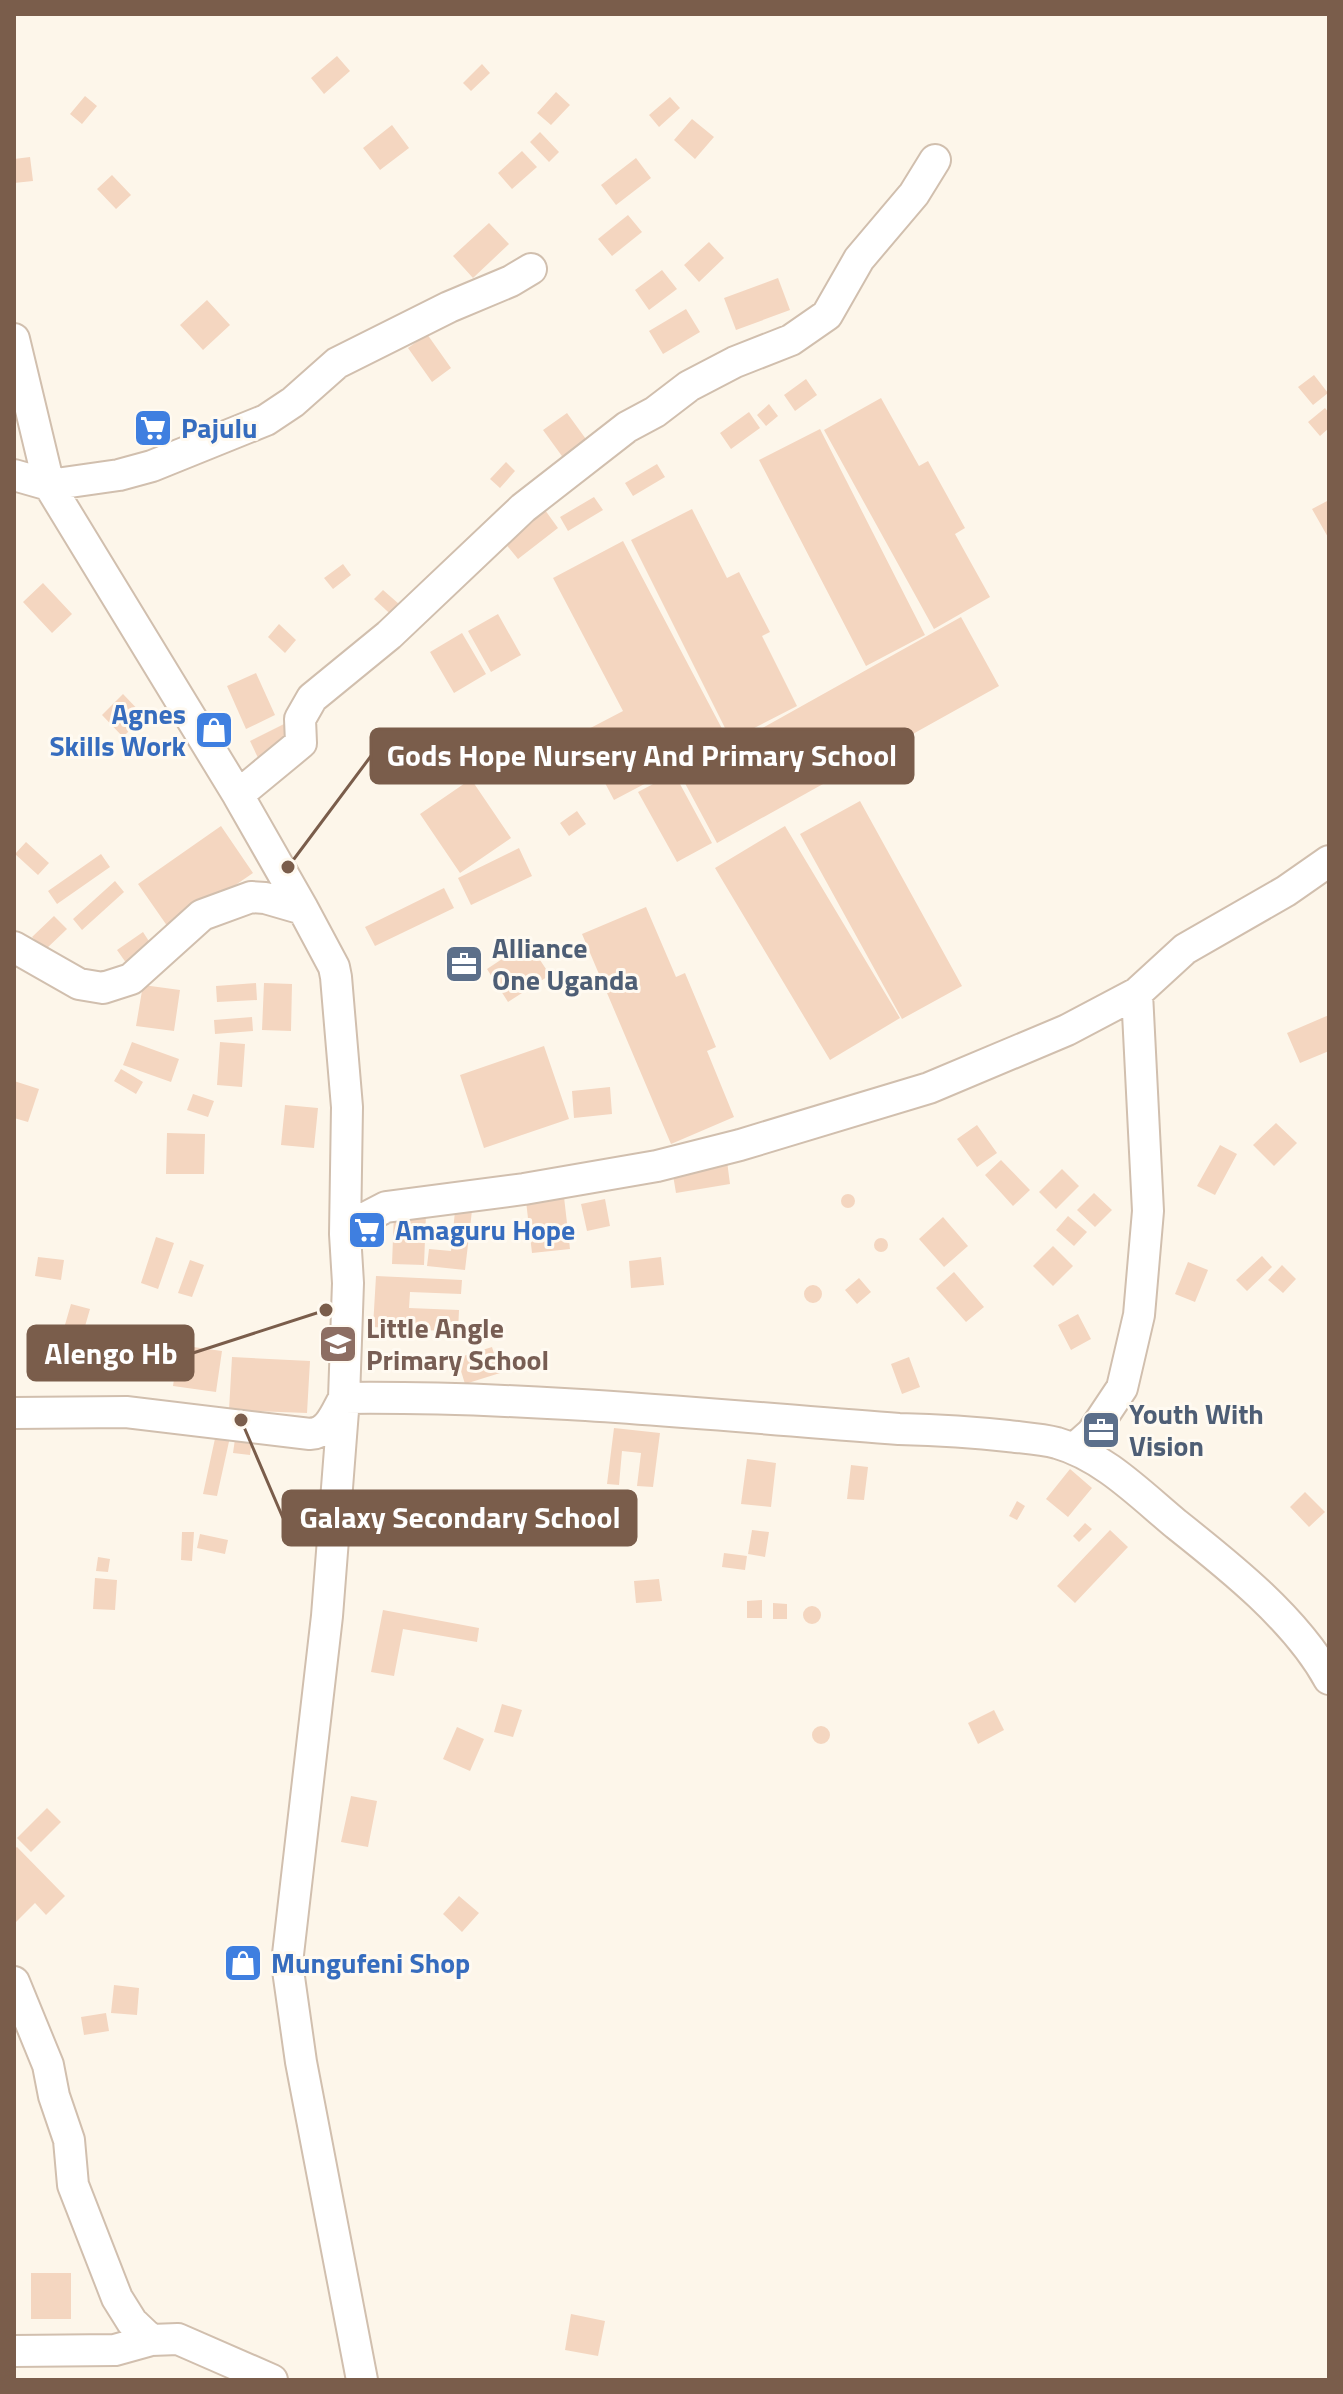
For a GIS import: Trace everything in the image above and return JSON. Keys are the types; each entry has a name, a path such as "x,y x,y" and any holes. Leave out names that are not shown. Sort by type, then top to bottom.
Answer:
{"street":[{"path":"238,795 301,743 300,719 312,698 389,635 523,508 627,427 655,412 689,386 735,362 791,340 827,315 853,267 914,194 935,160"},
{"path":"14,475 49,485 119,475 152,466 266,420 293,402 337,363 531,269"},
{"path":"14,339 49,485 238,795 303,909 334,967 336,977 347,1107 345,1234 348,1283 344,1398 327,1616 287,1963 301,2062 362,2380"},
{"path":"345,1234 359,1221 386,1207 524,1189 657,1166 740,1145 929,1088 1067,1030 1137,993 1185,949 1286,891 1329,861"},
{"path":"14,947 79,984 103,988 131,979 202,915 251,897 303,909"},
{"path":"1074,1449 1105,1417 1122,1388 1139,1315 1148,1211 1137,993"},
{"path":"344,1398 478,1399 606,1406 820,1424 948,1430 1044,1440 1074,1449 1126,1482 1224,1563 1290,1627 1317,1658 1329,1679"},
{"path":"15,1413 126,1412 310,1434 319,1433 328,1426 344,1398"},
{"path":"14,1982 48,2065 57,2107 69,2140 73,2185 117,2298 132,2322 151,2340"},
{"path":"14,2351 115,2350 151,2340 178,2339 272,2380"}],"building":[{"path":"337,56 350,71 324,94 311,78"},
{"path":"482,64 490,73 471,91 463,83"},
{"path":"556,92 570,105 551,125 537,113"},
{"path":"85,96 97,106 82,124 70,114"},
{"path":"670,97 680,108 659,127 649,115"},
{"path":"692,119 714,137 695,159 674,140"},
{"path":"392,125 409,148 380,170 363,148"},
{"path":"540,132 559,152 549,162 530,142"},
{"path":"522,151 537,167 512,189 498,173"},
{"path":"30,157 33,181 14,183 14,159"},
{"path":"636,158 651,178 616,205 601,185"},
{"path":"112,175 131,195 116,209 97,189"},
{"path":"628,215 642,232 612,256 598,239"},
{"path":"489,223 509,244 473,278 453,256"},
{"path":"709,242 724,258 699,282 684,265"},
{"path":"662,270 677,289 649,310 635,290"},
{"path":"778,278 790,310 736,330 724,298"},
{"path":"207,300 230,325 203,350 180,325"},
{"path":"686,309 700,332 663,354 649,331"},
{"path":"427,334 451,368 432,382 408,348"},
{"path":"1314,375 1328,393 1313,405 1298,387"},
{"path":"806,379 817,395 795,411 784,395"},
{"path":"881,398 919,466 928,461 965,528 955,534 990,597 934,629 824,430"},
{"path":"769,404 778,416 766,426 757,415"},
{"path":"1325,408 1329,413 1329,428 1320,436 1308,422"},
{"path":"749,412 760,428 731,449 720,433"},
{"path":"567,413 591,446 567,463 543,430"},
{"path":"820,429 925,635 866,666 759,460"},
{"path":"506,462 515,471 500,488 490,479"},
{"path":"657,464 665,477 633,496 625,483"},
{"path":"594,497 603,510 568,531 560,517"},
{"path":"1329,500 1329,539 1312,509"},
{"path":"692,509 727,578 739,572 770,632 762,636 797,706 731,740 631,540"},
{"path":"545,510 558,528 518,559 504,542"},
{"path":"623,541 728,740 614,800 579,734 623,711 553,578"},
{"path":"343,564 351,575 333,589 324,578"},
{"path":"43,583 72,614 52,633 23,602"},
{"path":"383,590 407,611 398,621 374,599"},
{"path":"498,614 521,655 491,672 468,631"},
{"path":"961,617 999,686 717,843 680,774"},
{"path":"279,624 296,640 285,653 268,637"},
{"path":"462,633 486,674 454,693 430,652"},
{"path":"256,673 275,715 246,729 227,686"},
{"path":"123,694 144,716 123,737 102,715"},
{"path":"288,722 299,744 260,762 250,741"},
{"path":"674,773 712,843 677,862 638,792"},
{"path":"471,779 511,838 460,873 420,814"},
{"path":"860,801 962,986 902,1019 800,834"},
{"path":"577,811 586,824 569,836 560,823"},
{"path":"221,826 253,873 170,930 138,884"},
{"path":"785,826 900,1018 830,1060 715,868"},
{"path":"26,842 49,863 38,875 15,854"},
{"path":"519,848 532,876 471,905 458,878"},
{"path":"101,854 110,867 57,904 48,891"},
{"path":"115,881 124,892 82,930 73,919"},
{"path":"444,888 454,908 375,946 365,927"},
{"path":"646,907 676,977 685,973 716,1047 707,1051 734,1117 671,1144 582,934"},
{"path":"54,916 67,929 45,950 32,937"},
{"path":"143,932 154,949 129,967 117,950"},
{"path":"528,942 550,975 508,1002 487,969"},
{"path":"256,983 257,1000 217,1002 216,986"},
{"path":"264,983 292,984 291,1031 262,1030"},
{"path":"143,985 180,990 174,1031 136,1026"},
{"path":"1329,1015 1329,1051 1300,1063 1287,1033"},
{"path":"252,1017 253,1031 215,1034 214,1020"},
{"path":"132,1042 179,1059 171,1082 123,1065"},
{"path":"220,1042 245,1044 242,1087 217,1085"},
{"path":"544,1046 569,1119 484,1148 460,1075"},
{"path":"121,1069 143,1082 136,1094 114,1081"},
{"path":"14,1081 39,1089 28,1122 14,1118"},
{"path":"610,1087 612,1114 574,1118 572,1091"},
{"path":"193,1094 214,1101 208,1117 187,1110"},
{"path":"285,1105 318,1108 314,1148 281,1145"},
{"path":"1276,1123 1297,1143 1274,1166 1253,1145"},
{"path":"977,1125 997,1153 977,1167 957,1139"},
{"path":"167,1133 205,1134 204,1174 166,1174"},
{"path":"1220,1145 1237,1154 1215,1195 1197,1186"},
{"path":"1001,1160 1030,1190 1013,1206 985,1175"},
{"path":"727,1161 730,1184 676,1193 672,1169"},
{"path":"1062,1169 1079,1186 1056,1209 1039,1192"},
{"path":"1094,1193 1112,1210 1095,1227 1077,1210"},
{"path":"848,1194 855,1201 848,1208 841,1201"},
{"path":"564,1197 570,1249 532,1253 526,1201"},
{"path":"605,1199 610,1226 587,1231 581,1204"},
{"path":"456,1201 473,1202 465,1270 427,1266 429,1249 451,1251"},
{"path":"394,1213 426,1214 424,1265 392,1264"},
{"path":"1068,1216 1087,1232 1074,1246 1056,1230"},
{"path":"943,1217 968,1246 944,1267 919,1239"},
{"path":"156,1237 174,1243 158,1289 141,1283"},
{"path":"881,1238 888,1245 881,1252 874,1245"},
{"path":"1053,1246 1073,1266 1053,1286 1033,1266"},
{"path":"1262,1256 1272,1267 1247,1291 1236,1280"},
{"path":"38,1257 64,1260 61,1280 35,1276"},
{"path":"661,1257 664,1285 631,1288 629,1261"},
{"path":"190,1260 204,1265 192,1297 178,1293"},
{"path":"1188,1262 1208,1270 1195,1302 1175,1294"},
{"path":"1282,1265 1296,1279 1283,1293 1268,1280"},
{"path":"954,1272 984,1307 966,1322 936,1288"},
{"path":"376,1276 462,1280 461,1294 410,1292 409,1308 459,1310 458,1332 373,1327"},
{"path":"859,1278 871,1292 857,1304 845,1290"},
{"path":"809,1285 817,1285 822,1294 820,1301 809,1303 804,1298 804,1290"},
{"path":"71,1304 90,1309 75,1361 56,1356"},
{"path":"1078,1314 1091,1339 1071,1350 1058,1325"},
{"path":"179,1345 222,1351 216,1392 173,1386"},
{"path":"492,1347 500,1373 465,1384 457,1358"},
{"path":"232,1357 310,1361 307,1413 229,1410"},
{"path":"909,1357 920,1387 902,1394 891,1364"},
{"path":"614,1428 660,1433 653,1487 637,1486 641,1453 622,1451 619,1485 607,1484"},
{"path":"216,1434 230,1437 217,1496 203,1494"},
{"path":"235,1439 252,1440 250,1455 233,1453"},
{"path":"747,1459 776,1463 771,1507 741,1504"},
{"path":"851,1465 868,1467 864,1500 847,1499"},
{"path":"1070,1469 1092,1488 1068,1517 1046,1499"},
{"path":"1305,1492 1325,1512 1309,1527 1290,1507"},
{"path":"1017,1501 1025,1506 1017,1520 1009,1516"},
{"path":"1085,1523 1092,1529 1079,1542 1073,1536"},
{"path":"752,1530 769,1532 765,1557 748,1554"},
{"path":"1110,1530 1128,1547 1075,1603 1057,1586"},
{"path":"182,1532 194,1532 192,1561 181,1560"},
{"path":"200,1534 228,1540 225,1554 197,1548"},
{"path":"724,1553 747,1556 745,1570 722,1567"},
{"path":"98,1557 110,1559 108,1572 96,1571"},
{"path":"95,1578 117,1580 115,1610 93,1609"},
{"path":"659,1579 662,1601 636,1603 634,1581"},
{"path":"762,1600 762,1618 747,1618 747,1601"},
{"path":"773,1603 787,1604 787,1619 773,1619"},
{"path":"812,1606 821,1615 812,1624 803,1615"},
{"path":"383,1610 479,1628 477,1642 403,1629 394,1676 371,1672"},
{"path":"502,1704 522,1710 513,1737 494,1732"},
{"path":"994,1710 1004,1730 978,1744 968,1723"},
{"path":"817,1726 825,1726 830,1735 828,1742 817,1744 812,1739 812,1731"},
{"path":"457,1727 484,1739 470,1771 443,1759"},
{"path":"351,1796 377,1801 368,1847 341,1842"},
{"path":"47,1808 61,1822 31,1852 17,1838"},
{"path":"17,1847 65,1896 46,1915 35,1903 14,1924 14,1849"},
{"path":"459,1896 479,1913 462,1932 443,1914"},
{"path":"114,1985 139,1988 137,2015 111,2013"},
{"path":"106,2013 109,2031 84,2035 81,2017"},
{"path":"31,2273 71,2273 71,2319 31,2319"},
{"path":"571,2314 605,2321 598,2356 565,2350"}],"place":[{"name":"Pajulu","path":"153,428"},
{"name":"Agnes Skills Work","path":"214,730"},
{"name":"Gods Hope Nursery And Primary School","path":"288,867"},
{"name":"Alliance One Uganda","path":"464,964"},
{"name":"Amaguru Hope","path":"367,1230"},
{"name":"Alengo Hb","path":"326,1310"},
{"name":"Little Angle Primary School","path":"338,1344"},
{"name":"Galaxy Secondary School","path":"241,1420"},
{"name":"Youth With Vision","path":"1101,1430"},
{"name":"Mungufeni Shop","path":"243,1963"}]}
